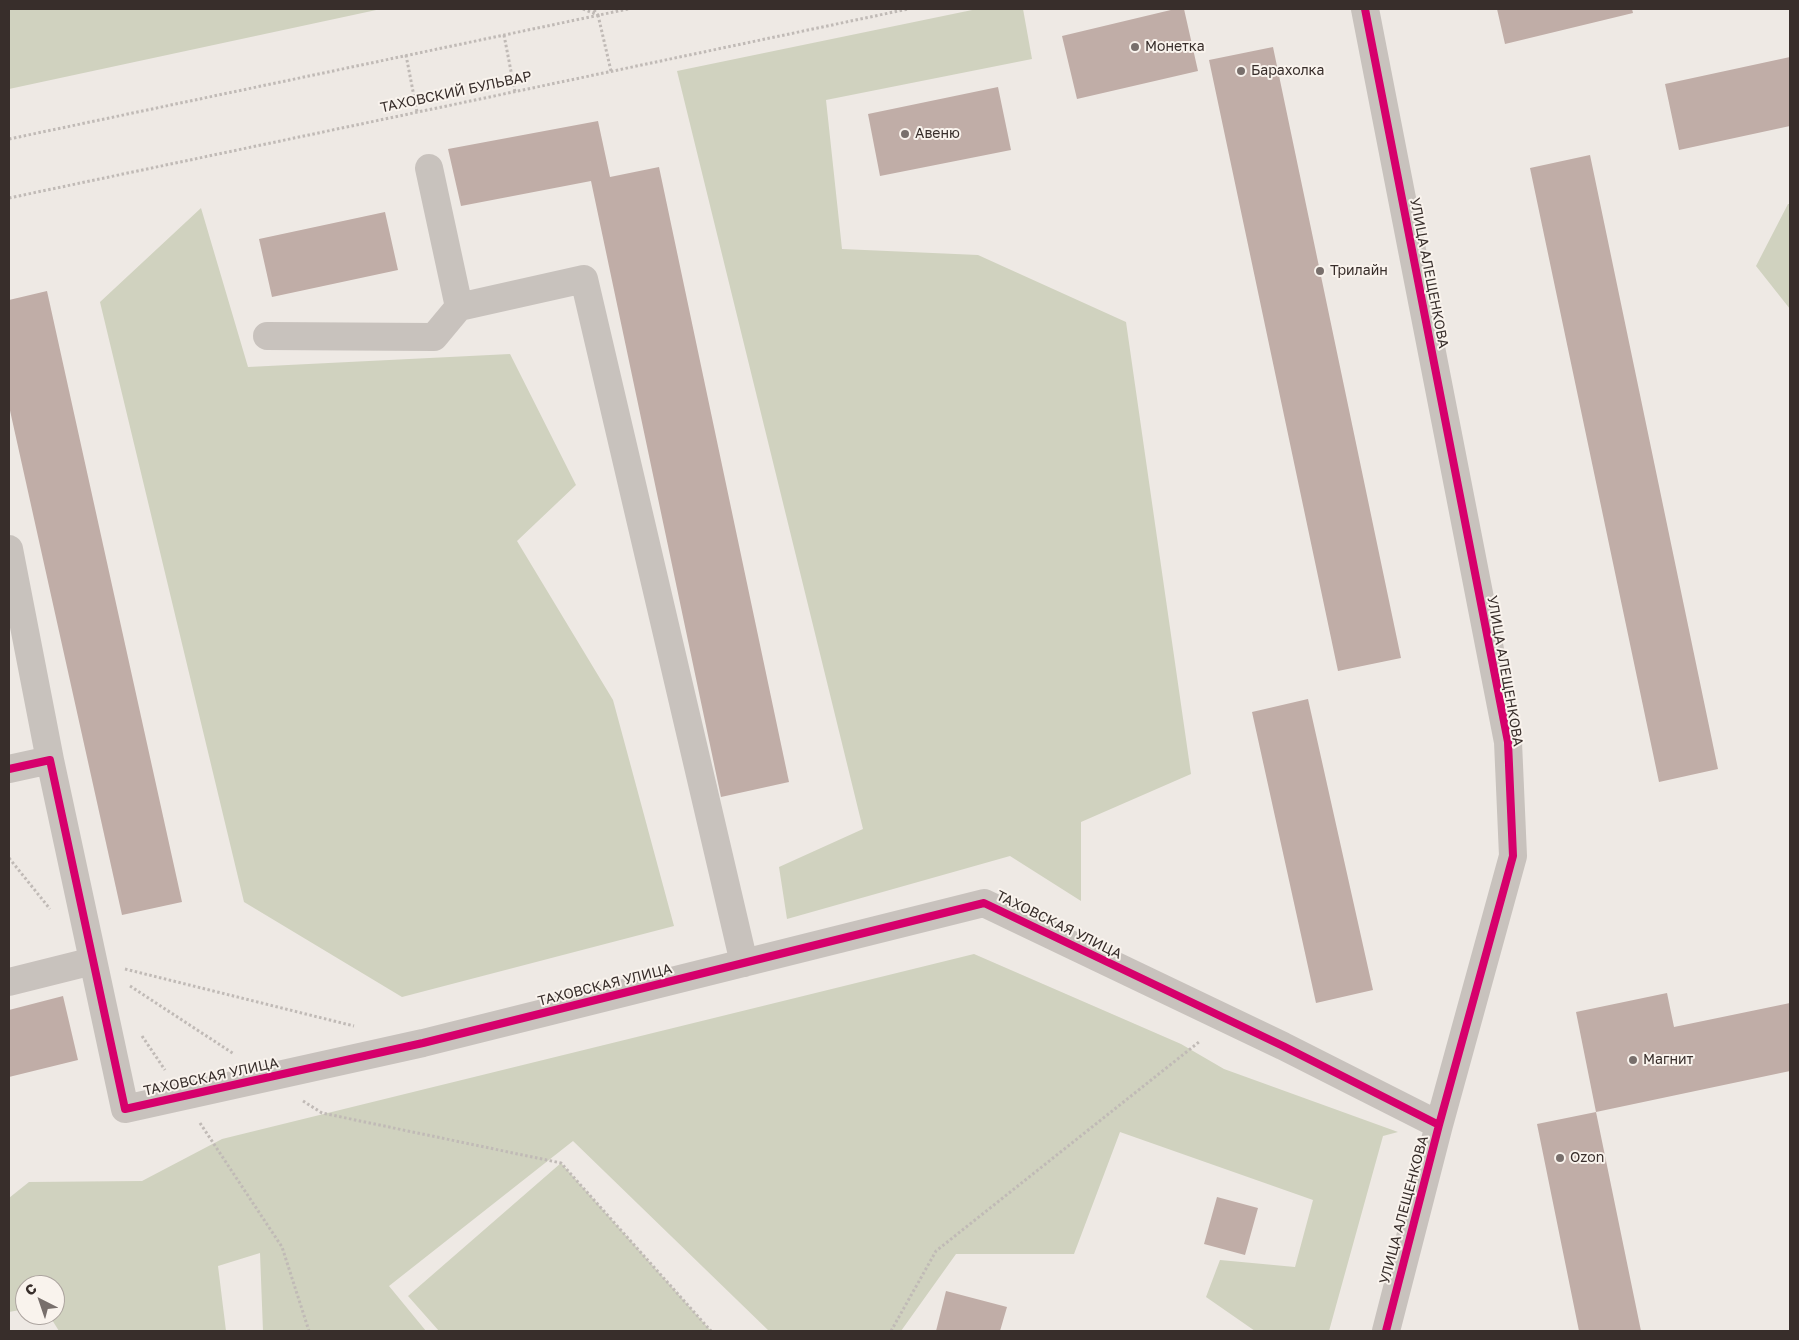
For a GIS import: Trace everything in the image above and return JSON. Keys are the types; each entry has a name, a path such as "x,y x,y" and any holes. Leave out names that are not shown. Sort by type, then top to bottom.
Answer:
{"street":[{"name":"УЛИЦА АЛЕЩЕНКОВА","path":"1365,9 1508,742 1513,856 1439,1125 1386,1331"},
{"path":"429,168 460,307"},
{"path":"267,336 434,337 460,307 584,278 744,963"},
{"name":"ТАХОВСКАЯ УЛИЦА","path":"9,549 50,760 125,1109 423,1043 984,903 1283,1046 1439,1125"},
{"path":"9,769 50,760"},
{"path":"9,982 93,962"}],"path":[{"path":"583,9 598,15"},
{"path":"593,9 598,15 612,71"},
{"path":"9,138 628,9"},
{"path":"504,35 515,92"},
{"path":"406,55 417,112"},
{"path":"9,858 51,910"},
{"path":"93,962 355,1026"},
{"path":"93,962 322,1113 561,1164 711,1331"},
{"path":"140,1033 282,1247 309,1331"},
{"path":"891,1331 936,1251 1199,1042"}],"green space":[{"path":"9,9 381,9 9,89"},
{"path":"977,9 1023,9 1032,59 826,100 842,249 978,255 1126,322 1191,774 1081,822 1081,901 1010,856 787,919 779,867 863,829 677,71"},
{"path":"1788,204 1790,204 1790,309 1756,266"},
{"path":"201,208 248,367 510,354 576,485 517,541 613,700 674,926 402,997 244,902 100,302"},
{"path":"974,954 1181,1044 1224,1069 1398,1132 1383,1136 1329,1331 1255,1331 1206,1297 1220,1260 1295,1267 1313,1200 1120,1132 1074,1254 956,1254 901,1331 769,1331 573,1141 389,1286 426,1331 263,1331 260,1253 218,1266 226,1331 59,1331 55,1325 65,1325 65,1275 15,1275 15,1311 9,1312 9,1198 29,1182 142,1181 222,1139"},
{"path":"561,1163 711,1331 439,1331 408,1296"}],"building":[{"path":"1175,9 1184,9 1198,71 1077,99 1062,36"},
{"path":"1497,9 1632,9 1633,13 1505,44"},
{"path":"1273,47 1401,658 1338,671 1209,60"},
{"path":"1790,57 1790,126 1679,150 1665,84"},
{"path":"998,87 1011,150 880,176 868,114"},
{"path":"598,121 610,177 659,167 789,782 721,797 591,181 461,206 448,149"},
{"path":"1590,155 1718,769 1659,782 1530,168"},
{"path":"385,212 398,270 272,297 259,239"},
{"path":"47,291 182,902 122,915 9,406 9,300"},
{"path":"1308,699 1373,990 1316,1003 1252,712"},
{"path":"1667,993 1674,1027 1790,1003 1790,1071 1596,1112 1576,1012"},
{"path":"63,996 78,1060 9,1077 9,1010"},
{"path":"1596,1112 1641,1331 1579,1331 1537,1124"},
{"path":"1217,1197 1258,1208 1245,1255 1204,1244"},
{"path":"946,1291 1007,1307 1000,1331 936,1331"}],"cycle path":[{"path":"1365,9 1508,742 1513,856 1439,1125 1386,1331"},
{"path":"9,769 50,760 125,1109 423,1043 984,903 1283,1046 1439,1125"}],"place":[{"name":"Монетка","path":"1135,47"},
{"name":"Барахолка","path":"1241,71"},
{"name":"Авеню","path":"905,134"},
{"name":"Трилайн","path":"1320,271"},
{"name":"Магнит","path":"1633,1060"},
{"name":"Ozon","path":"1560,1158"}]}
